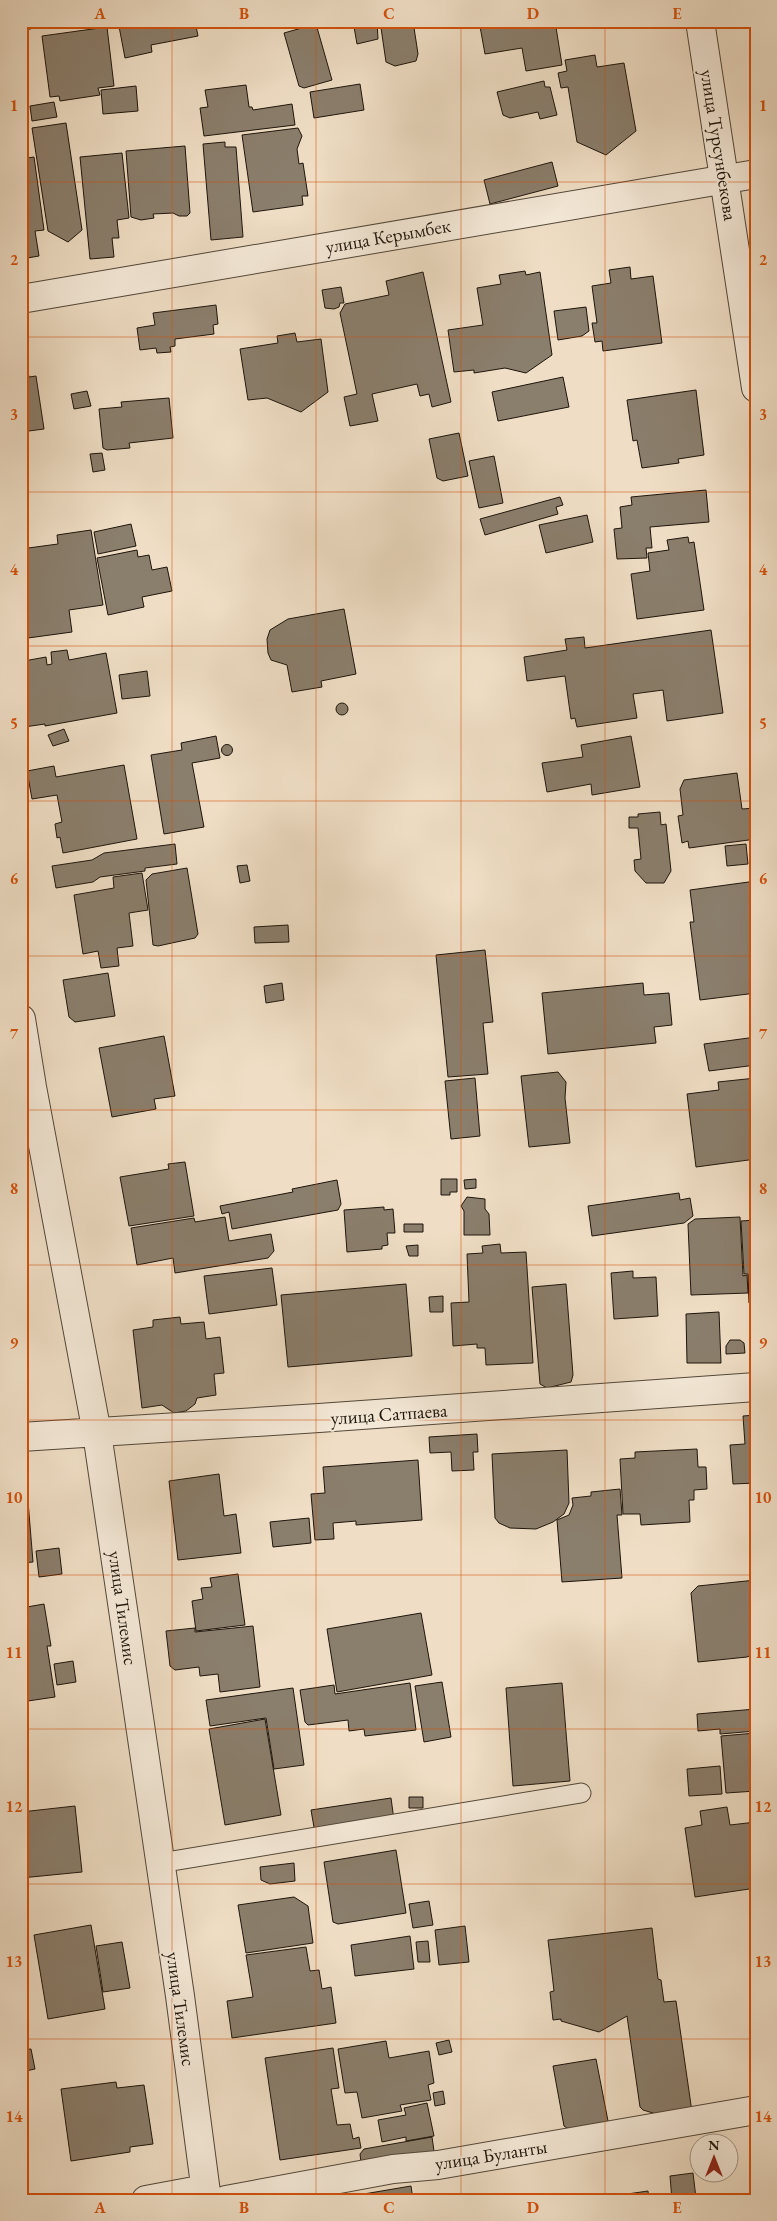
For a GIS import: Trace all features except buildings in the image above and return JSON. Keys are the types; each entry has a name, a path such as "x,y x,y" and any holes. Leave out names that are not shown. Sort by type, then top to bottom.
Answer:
{"street":[{"name":"улица Турсунбекова","path":"700,21 756,388"},
{"name":"улица Керымбек","path":"21,299 756,174"},
{"name":"улица Тилемис","path":"21,1018 97,1434 180,1996 213,2196"},
{"name":"улица Сатпаева","path":"21,1437 97,1434 756,1387"},
{"name":"улица Буланты","path":"146,2200 213,2196 393,2169 438,2165 756,2110"}],"lane":[{"path":"160,1863 581,1793"}]}
